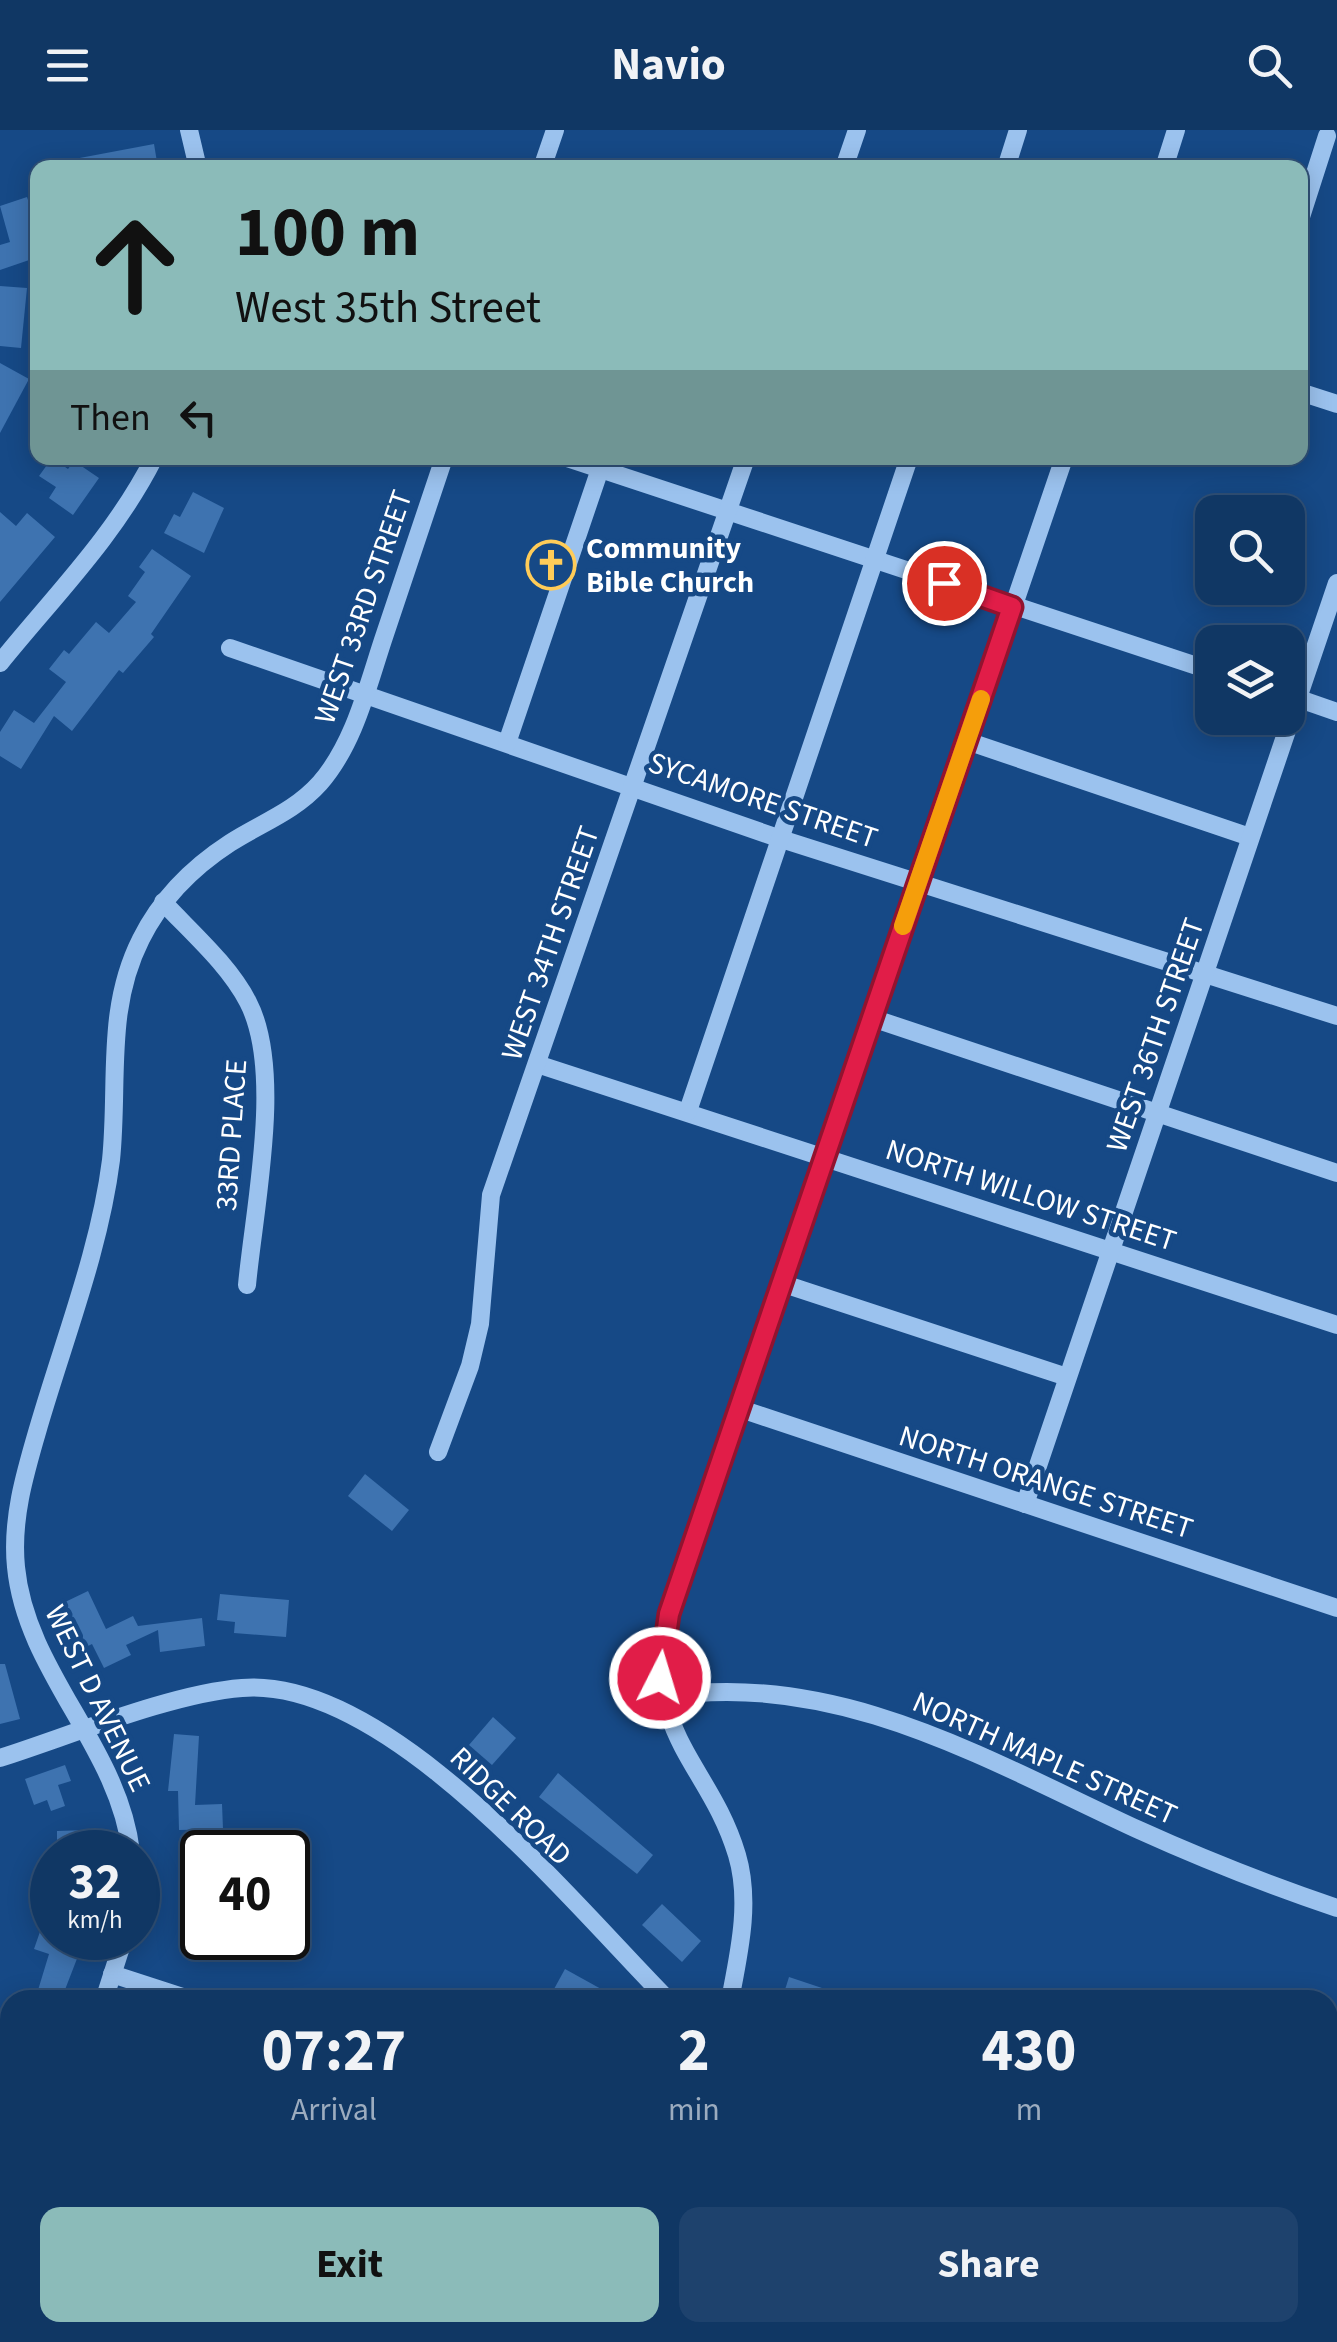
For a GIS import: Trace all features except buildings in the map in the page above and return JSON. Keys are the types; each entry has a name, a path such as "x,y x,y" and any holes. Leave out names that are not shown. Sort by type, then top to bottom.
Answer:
{"street":[{"path":"190,130 196,160"},
{"path":"545,160 555,130"},
{"path":"847,160 857,130"},
{"path":"1009,160 1018,130"},
{"path":"1167,160 1176,130"},
{"path":"1308,200 1332,138 1309,130"},
{"path":"1308,395 1337,404"},
{"path":"0,663 118,522 150,465"},
{"name":"WEST 33RD STREET","path":"114,1100 115,1022 120,992 142,937 163,902 199,866 296,806 341,752 364,696 442,465"},
{"path":"588,465 1195,666"},
{"name":"WEST 34TH STREET","path":"438,1452 470,1366 480,1324 491,1195 744,465"},
{"path":"688,1112 907,465"},
{"path":"731,1990 743,1911 738,1858 678,1743 663,1697 663,1634 1062,465"},
{"path":"506,743 600,469"},
{"name":"WEST 36TH STREET","path":"1305,666 1337,583"},
{"name":"SYCAMORE STREET","path":"230,648 778,838 1337,1016"},
{"path":"1305,701 1337,712"},
{"name":"WEST 36TH STREET","path":"1024,1504 1114,1250 1281,735"},
{"path":"967,741 1250,837"},
{"name":"33RD PLACE","path":"163,902 246,998 264,1042 264,1108 247,1286"},
{"path":"872,1018 1337,1172"},
{"name":"NORTH WILLOW STREET","path":"537,1064 1337,1325"},
{"name":"WEST D AVENUE","path":"114,1100 102,1211 24,1476 15,1529 15,1565 27,1620 119,1797 126,1830"},
{"path":"781,1283 1067,1378"},
{"name":"NORTH ORANGE STREET","path":"738,1408 1337,1608"},
{"name":"RIDGE ROAD","path":"0,1758 214,1692 274,1688 330,1704 422,1760 458,1789 658,1990"},
{"name":"NORTH MAPLE STREET","path":"663,1697 696,1692 782,1696 859,1710 918,1727 1210,1861 1337,1908"},
{"path":"107,1990 117,1960"},
{"path":"112,1974 161,1990"}],"slow traffic":[{"path":"903,926 981,699"}],"place":[{"name":"Community Bible Church","path":"551,565"}],"route":[{"path":"660,1678 663,1634 669,1614 1012,607 944,583"}]}
